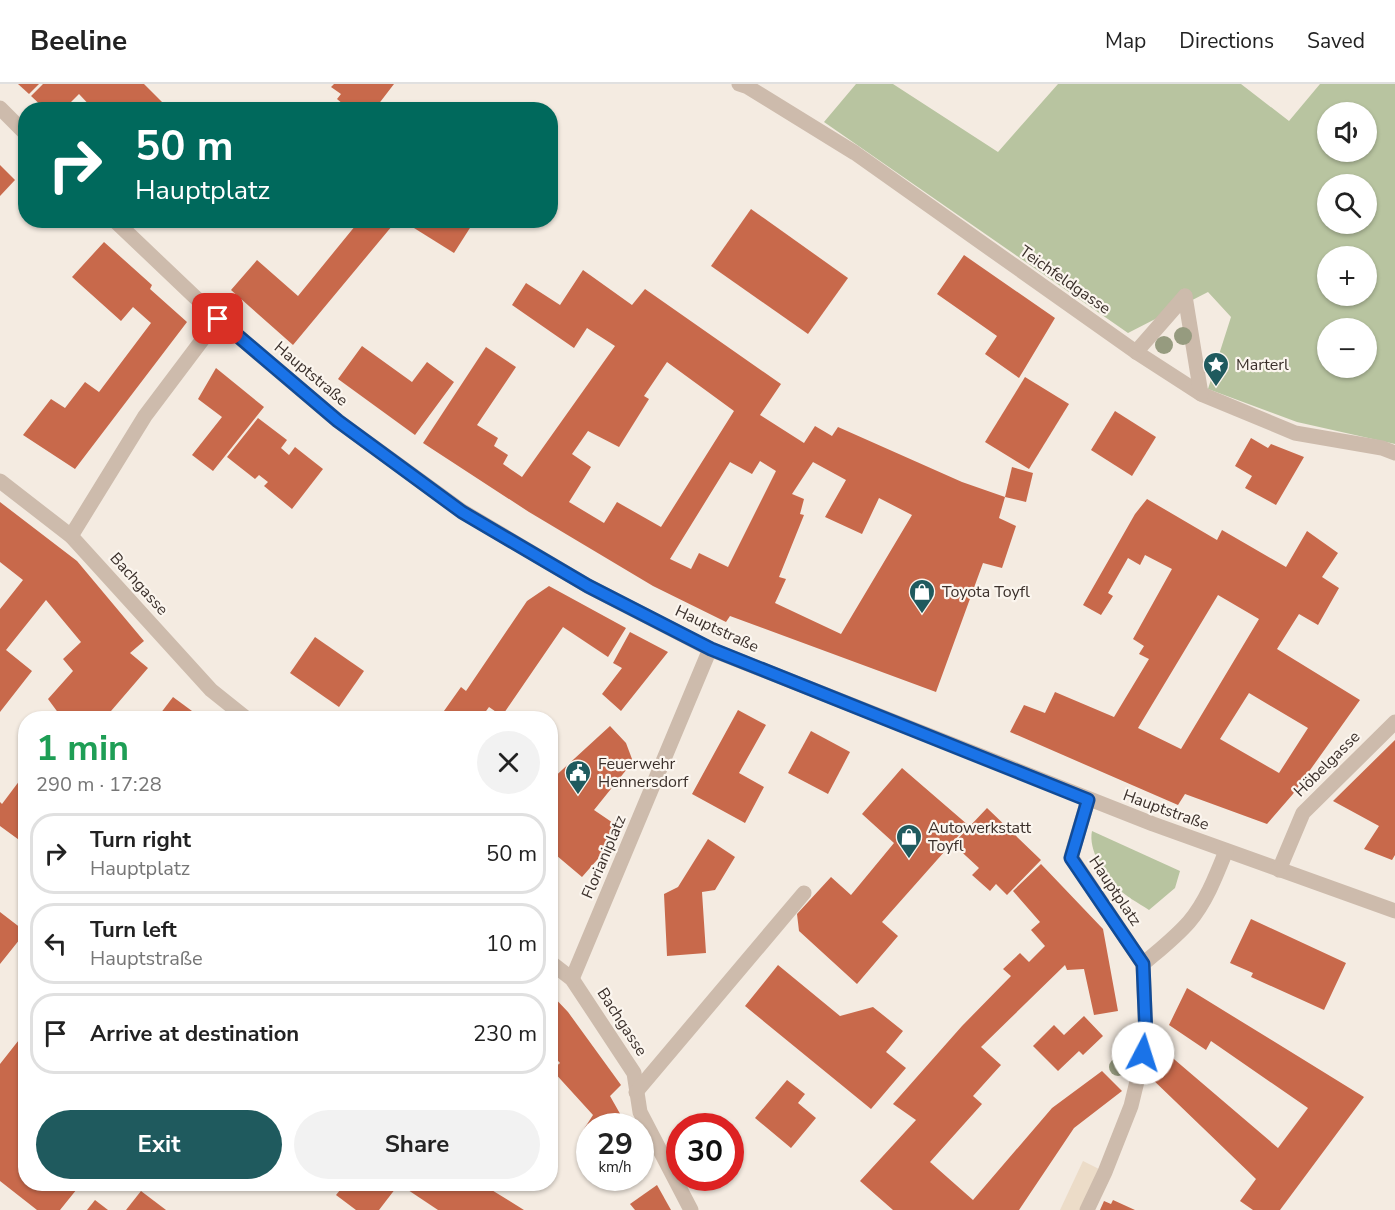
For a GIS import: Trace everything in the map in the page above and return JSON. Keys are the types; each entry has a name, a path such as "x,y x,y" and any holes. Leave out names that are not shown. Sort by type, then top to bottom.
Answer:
{"street":[{"name":"Teichfeldgasse","path":"739,84 748,87 855,153 1136,352 1201,394 1295,433 1382,448 1395,453"},
{"path":"0,108 18,126"},
{"name":"Hauptstraße","path":"122,228 218,319 338,421 462,512 588,586 711,649 1088,800 1395,911"},
{"path":"1136,352 1185,296 1201,394"},
{"path":"71,536 145,416 218,319"},
{"name":"Bachgasse","path":"0,481 71,536 211,690 237,711"},
{"name":"Florianiplatz","path":"572,979 711,649"},
{"name":"Höbelgasse","path":"1279,870 1303,813 1395,722"},
{"name":"Hauptplatz","path":"1088,800 1071,858 1143,964"},
{"path":"1087,1210 1131,1106 1140,1069 1146,1036 1143,964 1197,912 1216,878 1226,851"},
{"path":"636,1092 804,893"},
{"name":"Bachgasse","path":"558,968 572,979 634,1073 640,1112 691,1210"}],"green space":[{"path":"856,84 893,84 998,152 1058,84 1241,84 1289,121 1320,84 1395,84 1395,444 1297,422 1208,389 1231,317 1208,292 1128,333 824,122"},
{"path":"1092,831 1180,871 1175,888 1149,910 1128,897 1112,883 1102,869 1092,846"}],"shaded area":[{"path":"1083,1161 1105,1172 1087,1210 1060,1210"}],"building":[{"path":"18,84 39,84 29,94"},
{"path":"43,84 144,84 162,102 86,102 79,94 71,102 37,102 31,96"},
{"path":"334,84 394,84 380,102 341,102 337,99 341,94 331,87"},
{"path":"0,165 15,180 0,196"},
{"path":"751,209 848,278 808,334 711,266"},
{"path":"353,228 390,228 293,345 231,290 257,260 298,296"},
{"path":"414,228 470,228 454,253"},
{"path":"104,242 152,285 150,289 187,322 75,469 23,435 51,399 65,408 85,382 99,392 151,323 133,307 121,321 72,277"},
{"path":"964,255 1055,318 1019,378 985,354 997,336 937,294"},
{"path":"583,270 632,305 645,289 781,384 760,415 804,443 815,426 832,436 838,427 962,482 1005,497 999,518 1016,526 1002,568 983,563 936,692 730,616 726,622 653,586 529,512 423,443 486,347 516,367 477,425 498,438 494,446 508,455 503,464 522,477 615,346 587,328 574,348 512,305 526,283 560,305","holes":["667,362 734,411 661,527 617,502 604,523 569,502 591,467 572,454 588,431 619,447 649,399 644,396","760,461 776,471 728,567 699,553 691,569 670,559 730,462 752,474","813,462 846,480 825,517 862,534 879,498 912,515 841,634 775,603 786,579 779,577 804,515 800,514 804,499 792,494"]},
{"path":"362,346 412,382 427,362 454,382 415,435 338,379"},
{"path":"216,368 264,407 213,471 192,455 222,417 198,399"},
{"path":"1025,377 1069,404 1029,469 985,442"},
{"path":"1115,411 1156,437 1132,476 1091,450"},
{"path":"258,418 287,440 281,448 289,455 295,447 323,469 292,509 264,486 268,482 259,475 255,479 227,457"},
{"path":"1251,438 1268,448 1271,444 1304,457 1276,505 1245,488 1252,476 1235,466"},
{"path":"1012,467 1033,473 1026,502 1005,497"},
{"path":"1147,499 1217,540 1222,530 1286,567 1307,531 1338,553 1322,577 1339,588 1318,625 1299,614 1277,649 1360,700 1293,794 1267,824 1185,794 1178,805 1010,732 1024,705 1045,713 1055,692 1114,717 1149,659 1139,654 1144,646 1133,639 1172,569 1145,555 1140,565 1128,558 1108,593 1113,596 1101,615 1083,605 1135,514","holes":["1218,595 1259,619 1181,749 1138,728","1249,693 1308,728 1279,773 1220,739"]},
{"path":"0,502 77,561 144,641 130,653 148,668 111,711 57,711 48,699 73,671 63,659 81,642 46,600 6,650 32,671 0,712 0,609 23,580 0,562"},
{"path":"549,586 626,628 608,657 563,627 505,711 495,711 489,707 486,711 444,711 461,687 466,691 527,601"},
{"path":"630,632 668,652 621,711 602,694 622,668 613,663"},
{"path":"315,637 364,671 339,707 290,673"},
{"path":"173,697 192,711 162,711"},
{"path":"738,710 766,725 739,773 764,787 745,823 692,794"},
{"name":"Feuerwehr Hennersdorf","path":"610,726 626,743 632,759 627,769 594,810 619,827 618,836 582,877 558,857 558,774"},
{"path":"811,731 850,752 828,794 788,773"},
{"path":"1395,740 1395,855 1392,860 1364,849 1379,826 1333,801"},
{"name":"Autowerkstatt Toyfl","path":"902,768 968,825 882,922 898,936 857,984 799,931 797,914 831,877 851,895 894,843 862,814"},
{"path":"18,783 18,839 0,826 0,802 2,804"},
{"path":"987,808 1041,860 1007,895 996,884 990,891 972,875 979,868 953,844"},
{"path":"708,839 735,857 715,890 702,892 706,953 667,956 664,894 678,887"},
{"path":"1041,864 1103,929 1118,1011 1094,1015 1084,969 1067,970 1065,965 981,1047 1001,1065 973,1096 982,1104 930,1162 973,1200 1052,1108 1102,1071 1122,1091 1074,1128 1019,1210 893,1210 860,1181 916,1120 893,1104 962,1026 1011,976 1003,969 1020,953 1029,962 1045,946 1031,930 1040,922 1013,891"},
{"path":"0,912 18,926 18,942 0,964"},
{"path":"1251,919 1346,963 1324,1010 1251,977 1253,973 1230,963"},
{"path":"778,965 840,1016 873,1007 903,1031 886,1052 906,1068 871,1109 745,1006"},
{"path":"1187,988 1364,1097 1280,1210 1253,1210 1240,1201 1256,1179 1149,1076 1168,1054 1278,1148 1308,1108 1211,1041 1206,1050 1169,1025"},
{"path":"558,1001 621,1085 610,1096 620,1113 591,1113 558,1077 560,1063 558,1061"},
{"path":"1084,1016 1103,1036 1083,1055 1079,1051 1058,1071 1033,1046 1054,1025 1064,1035"},
{"path":"18,1041 18,1191 75,1191 60,1210 37,1210 0,1181 0,1064"},
{"path":"787,1080 805,1094 798,1103 816,1118 791,1148 755,1118"},
{"path":"657,1185 671,1210 635,1210 630,1204 648,1191 654,1191"},
{"path":"141,1191 166,1210 126,1210"},
{"path":"339,1191 394,1191 379,1210 356,1210 336,1195"},
{"path":"410,1191 493,1191 524,1210 438,1210"},
{"path":"95,1200 108,1210 87,1210"},
{"path":"1113,1200 1135,1210 1100,1210 1104,1201 1111,1204"}],"place":[{"name":"Marterl","path":"1216,388"},
{"name":"Toyota Toyfl","path":"922,615"},
{"name":"Feuerwehr Hennersdorf","path":"578,796"},
{"name":"Autowerkstatt Toyfl","path":"909,860"}],"route":[{"path":"218,319 338,421 462,512 588,586 711,649 1088,800 1071,858 1143,964 1146,1036 1143,1053"}]}
